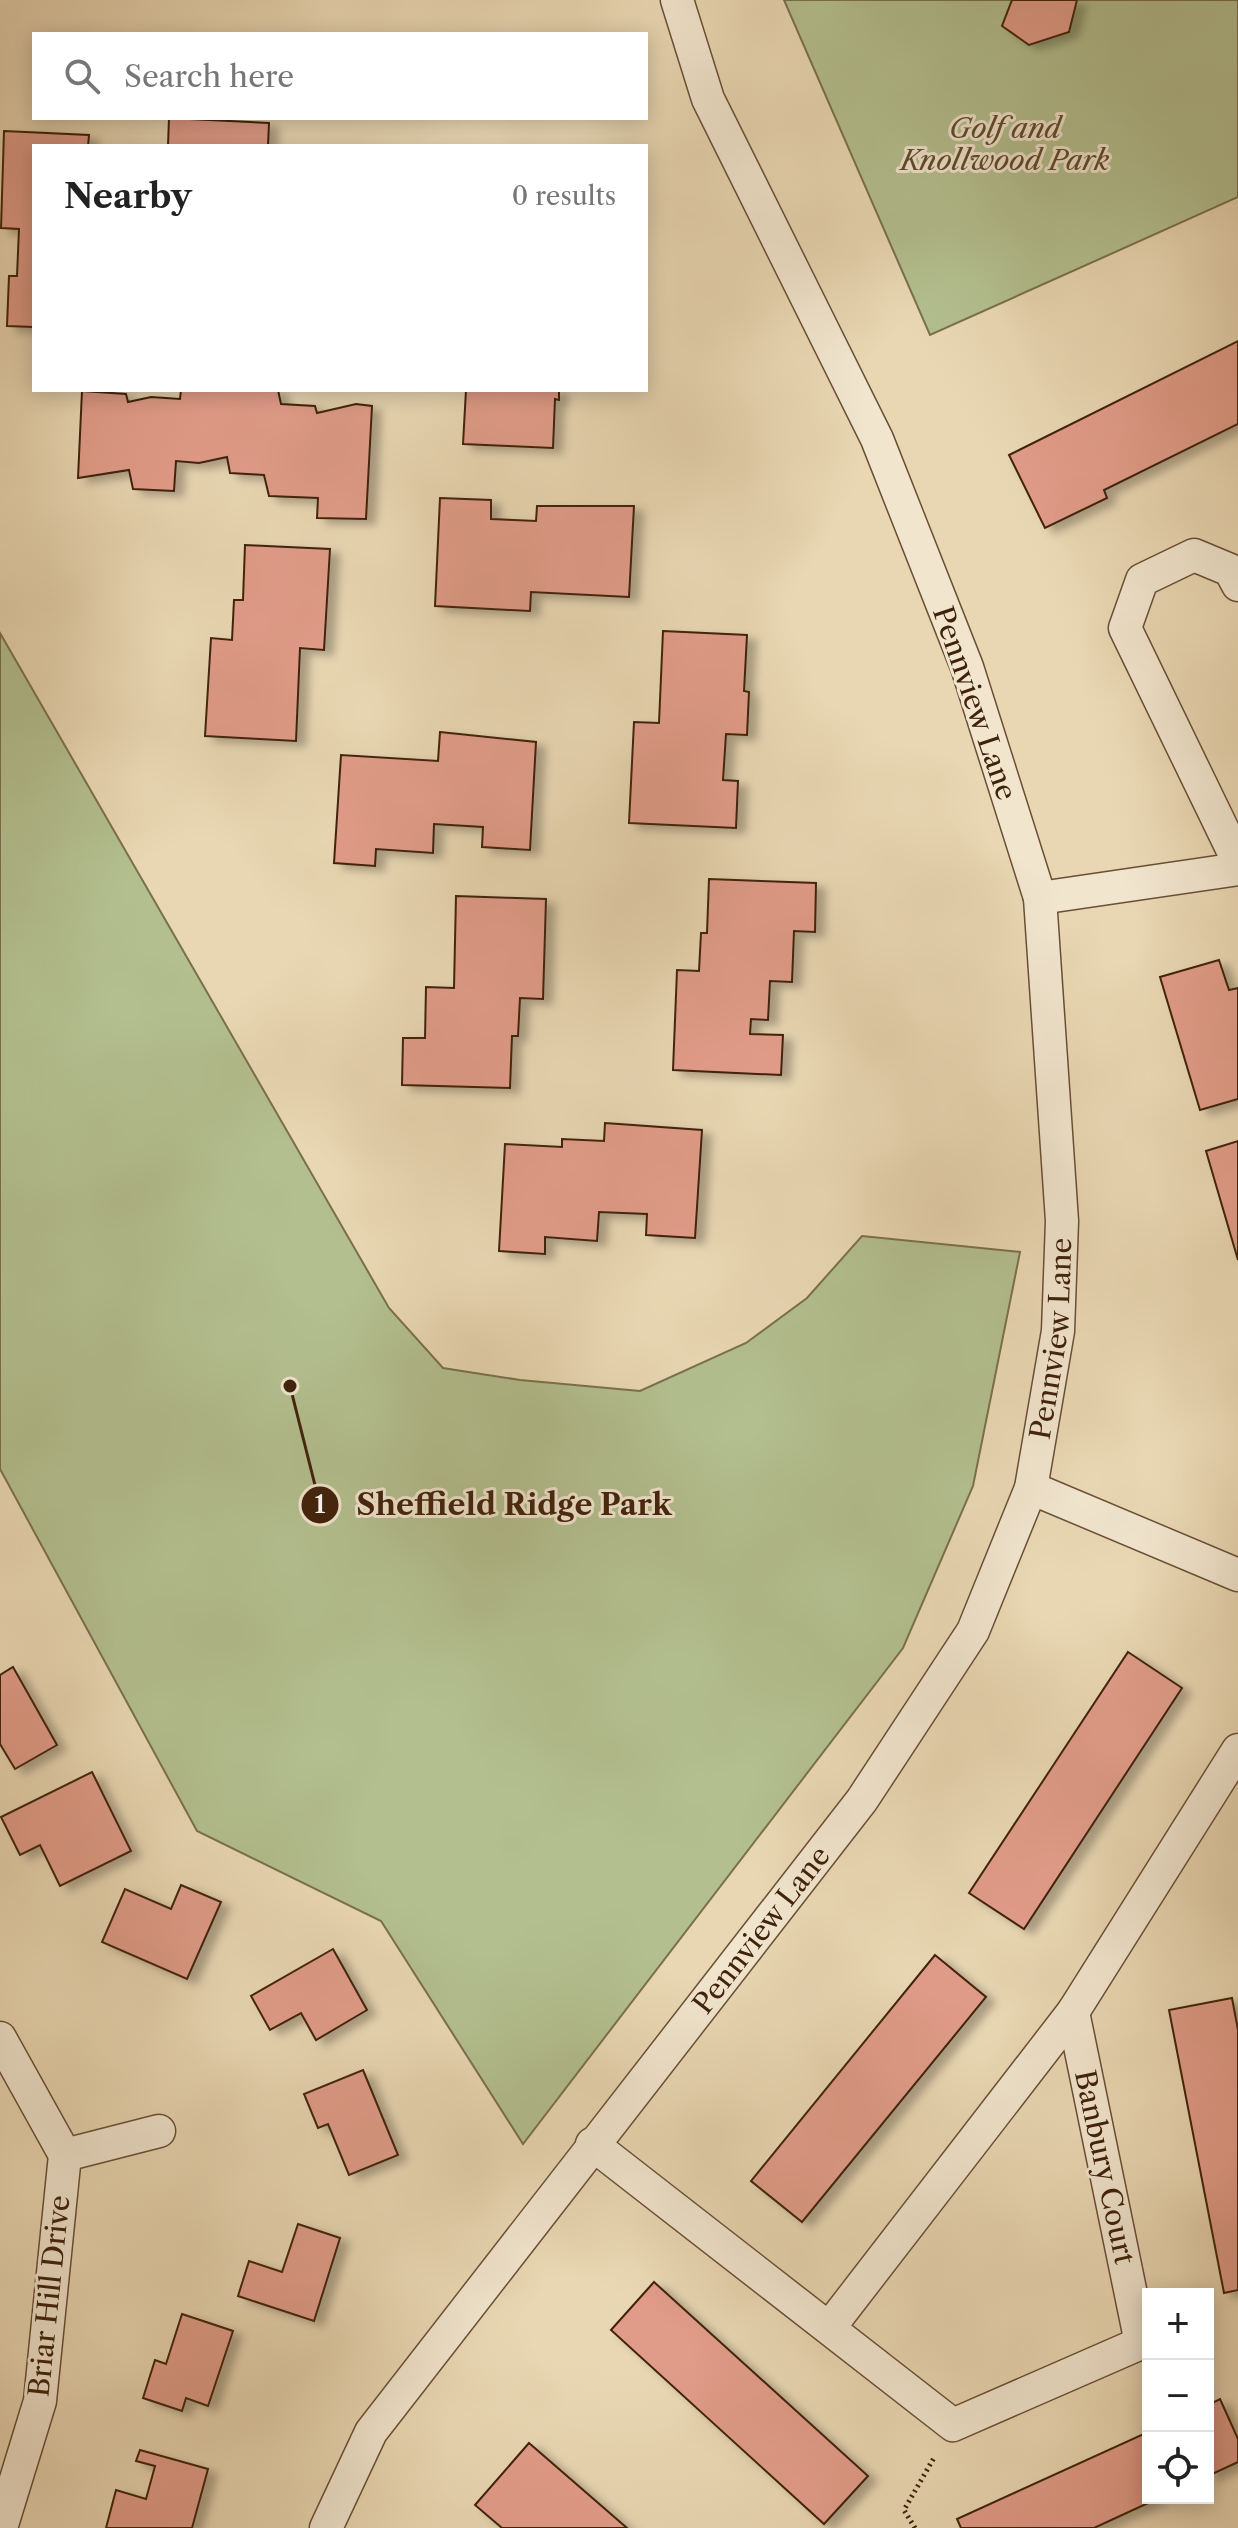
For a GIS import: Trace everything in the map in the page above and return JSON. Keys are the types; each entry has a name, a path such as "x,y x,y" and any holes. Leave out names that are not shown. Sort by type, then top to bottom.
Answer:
{"street":[{"name":"Pennview Lane","path":"326,2528 371,2432 862,1800 973,1631 1031,1488 1058,1331 1062,1221 1040,898 967,667 877,439 708,99 677,0"},
{"path":"1238,585 1230,570 1194,555 1142,580 1125,628 1238,861"},
{"path":"1040,898 1238,869"},
{"path":"1031,1488 1238,1575"},
{"name":"Banbury Court","path":"829,2328 1073,2012 1238,1750"},
{"name":"Banbury Court","path":"953,2425 1141,2343 1073,2012"},
{"name":"Briar Hill Drive","path":"0,2038 65,2155 40,2401 1,2528"},
{"name":"Briar Hill Drive","path":"65,2155 159,2131"},
{"path":"592,2144 953,2425"}],"path":[{"path":"915,2528 904,2510 953,2425"}],"green space":[{"name":"Golf and Knollwood Park","path":"784,0 1238,0 1238,197 930,335"},
{"path":"0,633 389,1308 443,1368 520,1380 640,1391 746,1343 807,1298 862,1236 1020,1252 973,1486 903,1648 523,2144 381,1921 197,1831 0,1469"}],"building":[{"path":"1012,0 1077,0 1069,32 1029,45 1002,26"},
{"path":"169,120 269,123 268,144 168,144"},
{"path":"4,131 89,135 88,144 32,144 32,327 7,326 9,276 17,276 19,229 1,228"},
{"path":"1238,341 1238,424 1104,490 1107,498 1045,528 1009,455"},
{"path":"82,392 126,394 128,402 151,397 180,399 181,392 278,392 281,404 315,406 317,413 356,404 372,406 366,519 317,518 318,498 269,496 264,475 230,473 227,457 199,463 176,461 174,491 133,489 129,470 78,478"},
{"path":"466,392 559,392 559,400 555,399 553,448 463,444"},
{"path":"440,498 491,500 491,519 536,521 537,506 634,506 629,597 531,592 530,611 435,606"},
{"path":"245,545 330,549 324,650 300,648 296,741 205,736 211,638 232,640 234,600 243,600"},
{"path":"663,631 747,635 744,691 749,692 747,735 726,734 723,780 738,781 736,828 629,823 634,722 659,723"},
{"path":"440,732 536,742 530,850 482,847 483,827 434,824 433,853 376,849 375,866 334,863 341,755 438,761"},
{"path":"709,879 816,883 815,932 794,931 792,982 770,981 768,1020 751,1019 750,1034 783,1035 781,1075 673,1070 677,970 699,971 701,933 707,933"},
{"path":"456,896 546,899 543,999 520,998 518,1036 512,1036 510,1088 402,1085 403,1038 425,1038 426,987 454,988"},
{"path":"1219,960 1229,990 1238,988 1238,1099 1200,1110 1160,977"},
{"path":"605,1123 702,1130 695,1238 646,1235 647,1214 599,1212 597,1241 545,1237 545,1254 499,1251 505,1144 562,1147 562,1139 604,1141"},
{"path":"1238,1141 1238,1260 1206,1151"},
{"path":"1128,1652 1182,1688 1024,1929 969,1893"},
{"path":"13,1667 57,1745 15,1769 0,1744 0,1675"},
{"path":"92,1772 131,1851 60,1886 40,1845 20,1855 1,1817"},
{"path":"181,1885 221,1902 187,1979 102,1942 125,1889 171,1909"},
{"path":"333,1949 367,2010 316,2040 301,2013 270,2030 251,1996"},
{"path":"935,1955 986,1997 802,2222 751,2181"},
{"path":"1232,1998 1238,2030 1238,2290 1224,2293 1169,2010"},
{"path":"363,2070 398,2155 349,2175 328,2124 318,2128 304,2094"},
{"path":"298,2224 340,2238 314,2321 238,2296 249,2261 282,2272"},
{"path":"654,2282 868,2476 824,2524 611,2330"},
{"path":"182,2314 233,2331 208,2406 186,2398 182,2411 143,2398 155,2360 166,2364"},
{"path":"1220,2399 1238,2439 1238,2462 1214,2473 1214,2432 1214,2402"},
{"path":"1142,2435 1142,2504 1146,2504 1094,2528 961,2528 957,2519"},
{"path":"529,2443 627,2528 502,2528 475,2505"},
{"path":"140,2450 208,2469 192,2528 106,2528 116,2490 146,2499 155,2466 136,2461"}],"place":[{"name":"Sheffield Ridge Park","path":"290,1386"}]}
